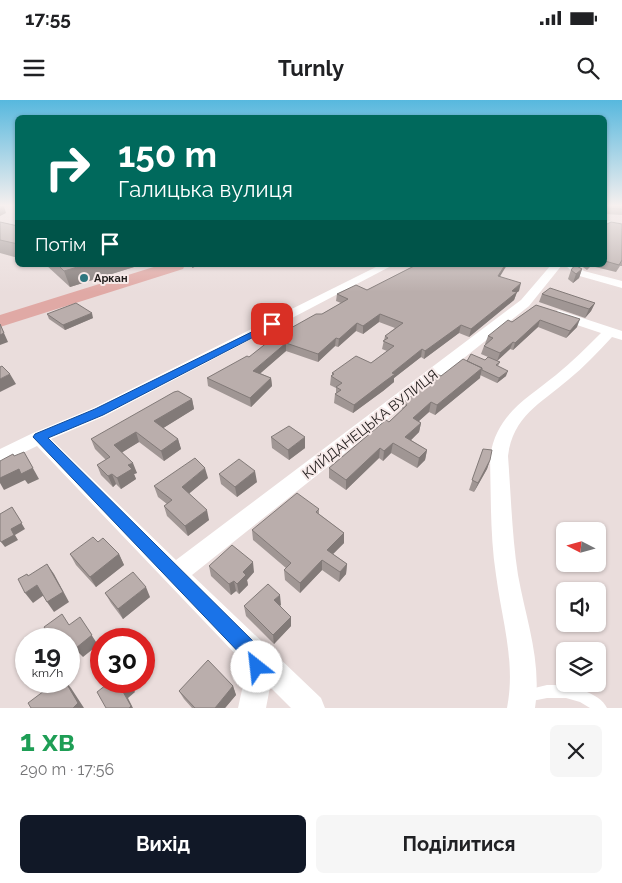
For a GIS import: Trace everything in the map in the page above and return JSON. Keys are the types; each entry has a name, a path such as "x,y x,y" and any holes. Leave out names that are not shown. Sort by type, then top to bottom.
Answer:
{"main road":[{"path":"0,321 171,267"}],"street":[{"path":"0,457 39,437 99,412 384,267"},
{"name":"КИЙДАНЕЦЬКА ВУЛИЦЯ","path":"176,574 535,306 556,267"},
{"path":"572,267 580,274 622,285"},
{"path":"535,306 616,334"},
{"path":"522,702 525,676 505,556 499,456 500,444 507,428 534,397 616,334"},
{"path":"39,437 256,656 311,708"},
{"path":"252,708 258,676 256,656"}],"lane":[{"path":"522,702 548,690 573,693 600,708"}],"building":[{"path":"0,234 15,234 15,243 0,240"},
{"path":"607,234 622,234 622,260 619,265 607,262"},
{"path":"60,267 77,267 64,271"},
{"path":"412,267 504,267 498,276 521,283 512,291 517,292 471,329 461,325 425,351 422,349 392,373 395,374 354,405 335,394 341,390 336,387 342,383 331,376 334,374 332,373 356,356 371,363 394,346 383,341 388,338 385,336 403,323 380,314 363,326 357,323 318,354 286,343 253,371 271,378 250,398 207,378 247,356 249,357 273,338 348,299 337,294 356,285 367,290"},
{"path":"573,267 582,269 576,274 571,270"},
{"path":"550,288 595,303 589,309 542,294"},
{"path":"76,303 92,313 63,325 47,314"},
{"path":"536,305 580,319 570,331 540,320 515,343 513,342 500,353 484,346 493,338 488,336 508,320 512,322"},
{"path":"0,324 4,333 0,335"},
{"path":"471,354 485,360 488,357 500,362 496,365 508,371 499,378 467,361"},
{"path":"463,359 482,368 437,405 431,402 413,418 421,423 405,437 427,450 419,458 393,443 384,451 380,448 346,480 329,468 386,420 389,422 407,405 403,403 437,374 441,376"},
{"path":"2,366 10,374 0,379 0,367"},
{"path":"178,391 192,399 154,421 178,439 161,451 136,432 114,445 133,463 128,465 132,469 117,478 112,474 108,476 97,465 110,457 91,439"},
{"path":"289,426 305,437 288,450 271,437"},
{"path":"483,449 492,450 490,460 478,483 472,480"},
{"path":"24,452 33,468 21,474 19,469 0,478 0,461 13,454 14,456"},
{"path":"195,458 205,468 182,487 207,510 185,526 164,506 172,500 154,486"},
{"path":"239,459 255,471 235,487 219,474"},
{"path":"297,493 319,509 316,512 344,533 327,550 347,564 340,572 322,560 300,583 284,570 291,563 252,530"},
{"path":"12,507 22,523 11,529 14,535 1,542 0,514"},
{"path":"93,537 98,542 103,538 119,554 90,577 70,554"},
{"path":"232,545 253,562 243,572 246,575 237,584 234,581 229,584 209,566"},
{"path":"47,564 63,592 47,602 37,585 25,593 18,579 27,574 28,576"},
{"path":"133,572 146,587 118,609 105,593"},
{"path":"268,584 280,595 274,600 291,617 273,635 244,606"},
{"path":"62,614 69,625 80,617 90,632 90,637 80,645 80,628 44,627"},
{"path":"208,660 233,686 215,708 195,708 179,691"},
{"path":"41,693 72,693 78,703 73,708 31,708 28,703"},
{"path":"98,693 124,693 131,706 129,708 106,708"}],"place":[{"name":"Аркан","path":"84,278"}],"route":[{"path":"257,667 256,656 39,437 99,412 272,324"}]}
